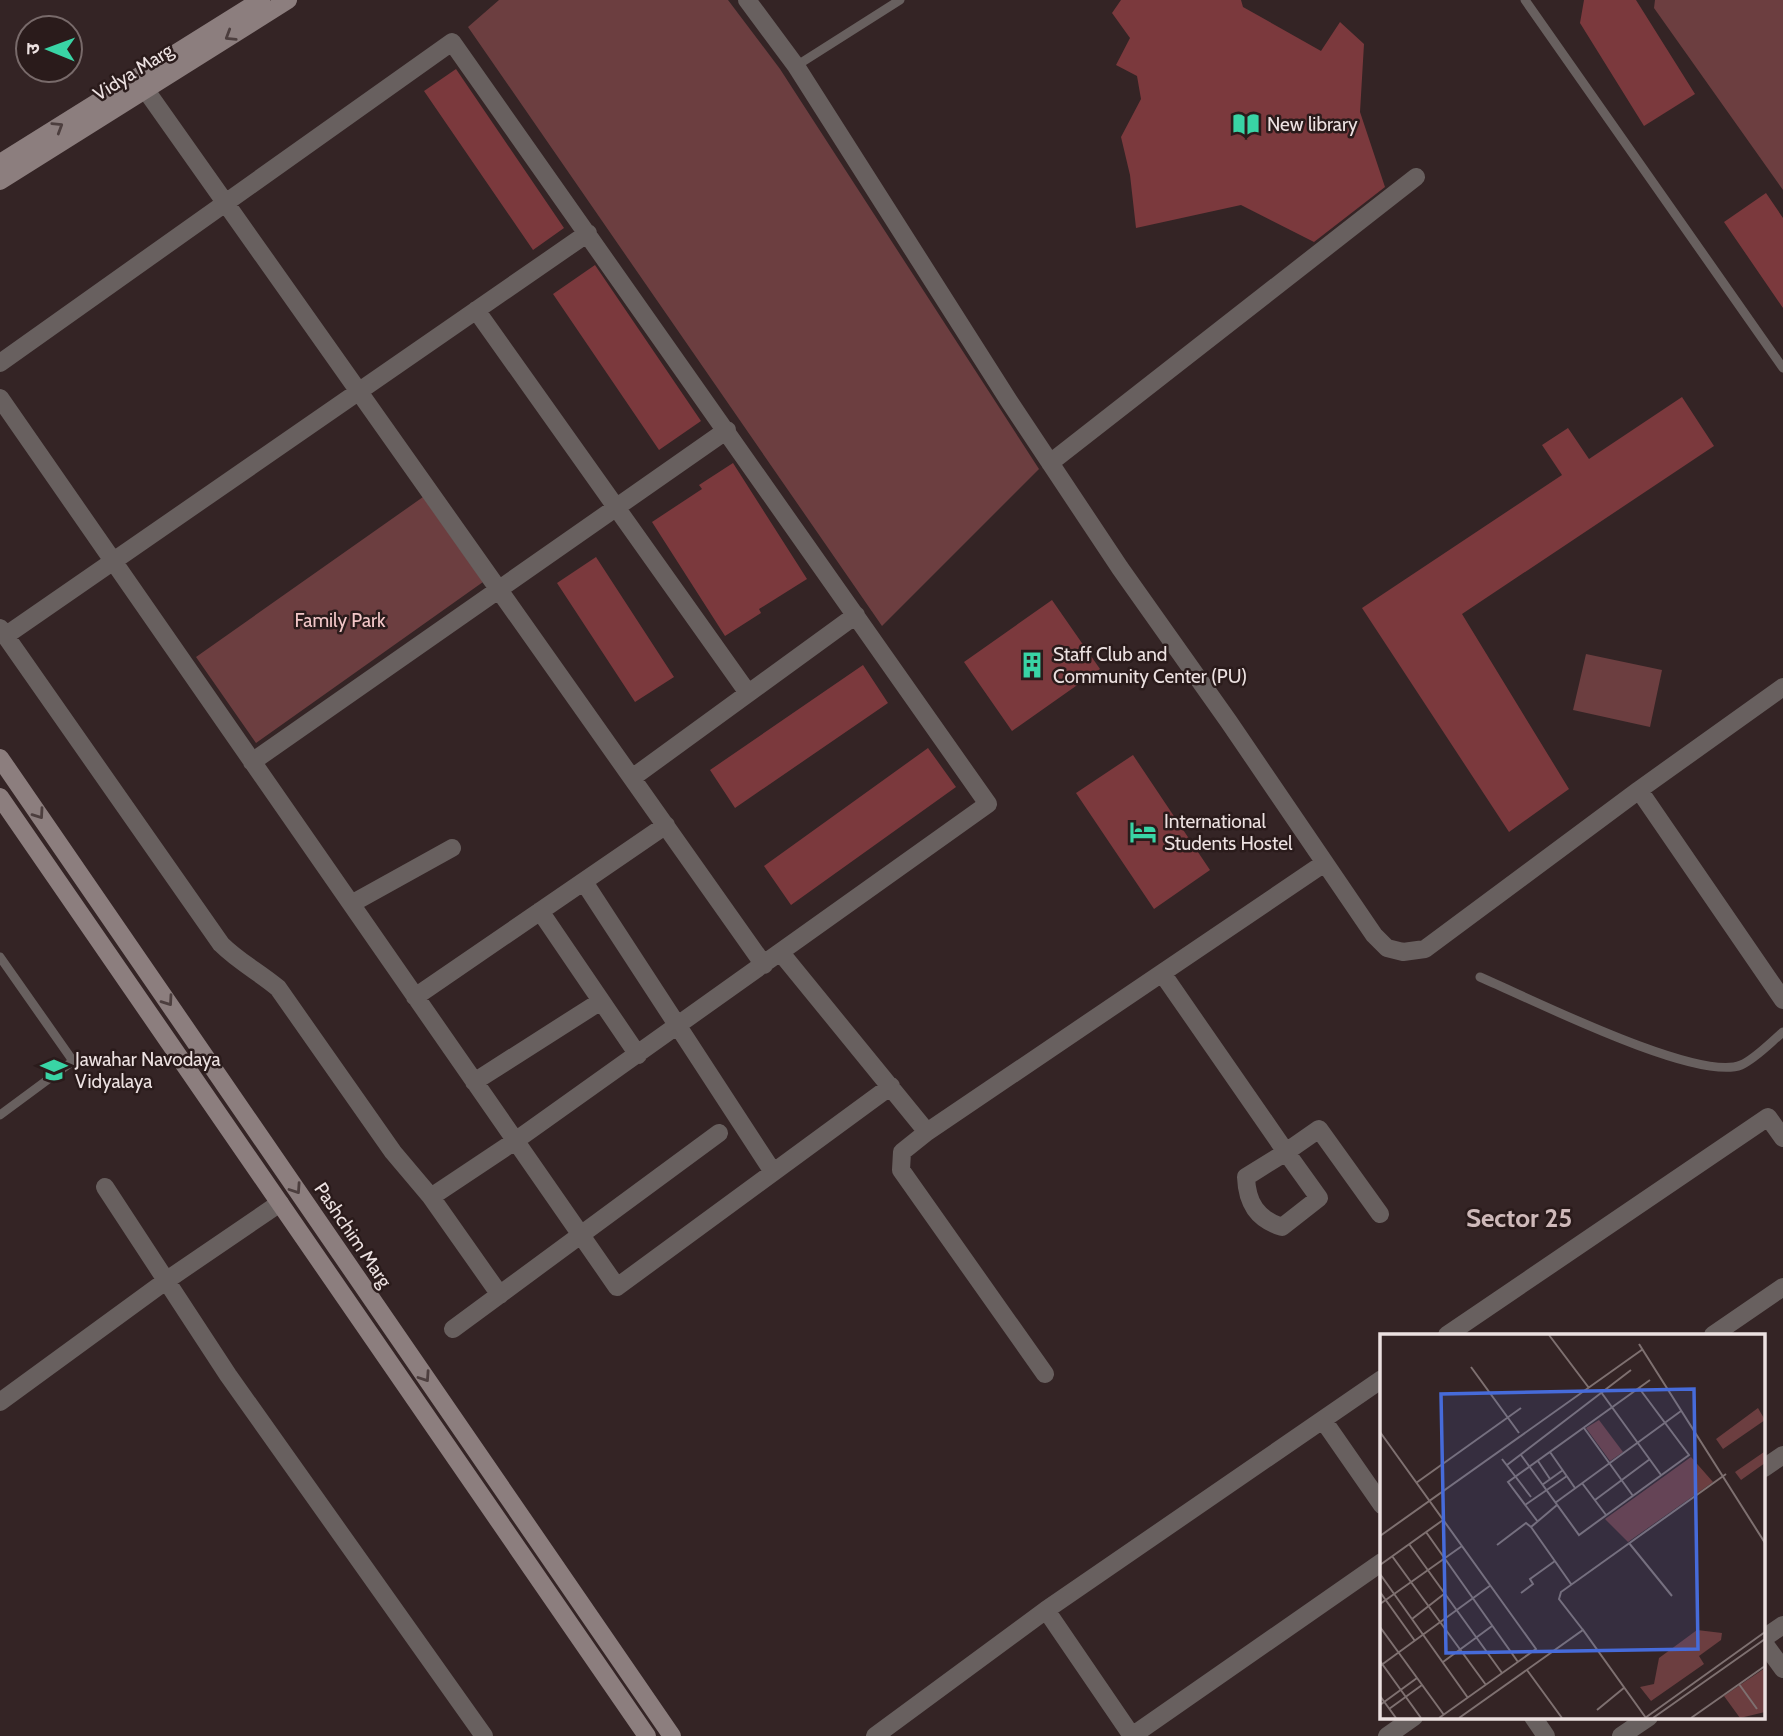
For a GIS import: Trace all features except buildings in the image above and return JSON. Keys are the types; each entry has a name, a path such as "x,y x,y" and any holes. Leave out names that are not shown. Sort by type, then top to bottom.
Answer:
{"main road":[{"name":"Vidya Marg","path":"0,163 261,0"},
{"name":"Vidya Marg","path":"0,181 288,0"},
{"name":"Pashchim Marg","path":"0,758 672,1736"},
{"path":"0,797 647,1736"}],"street":[{"path":"747,0 796,66 1050,463 1229,722 1323,864 1374,935 1387,948 1403,952 1425,949 1783,687"},
{"path":"0,363 452,42 988,804 638,1055 431,1197"},
{"path":"145,89 764,965"},
{"path":"1050,463 1416,177"},
{"path":"500,1295 431,1197 393,1152 278,988 261,973 239,962 221,944 2,632 113,561 588,233"},
{"path":"476,310 614,509 748,693"},
{"path":"0,398 617,1287 891,1086"},
{"path":"252,762 727,430"},
{"path":"632,778 856,615"},
{"path":"1639,790 1783,1000"},
{"path":"415,997 666,825"},
{"path":"351,904 452,848"},
{"path":"1045,1374 901,1170 902,1152 927,1132 1323,864"},
{"path":"584,882 773,1172"},
{"path":"540,911 638,1055"},
{"path":"781,953 927,1132"},
{"path":"1162,973 1286,1152 1319,1198 1282,1227 1267,1222 1251,1206 1246,1177 1286,1152 1319,1129 1380,1214"},
{"path":"474,1082 601,1001"},
{"path":"1448,1334 1768,1117 1783,1138"},
{"path":"453,1329 719,1133"},
{"path":"105,1187 228,1375 484,1736"},
{"path":"0,1402 167,1280 280,1203"},
{"path":"1714,1334 1783,1287"},
{"path":"875,1736 1046,1610 1380,1380"},
{"path":"1322,1420 1380,1502"},
{"path":"1766,1467 1783,1455"},
{"path":"1046,1610 1132,1736 1380,1563"},
{"path":"1766,1638 1783,1625"},
{"path":"1766,1643 1783,1669"},
{"path":"1387,1736 1413,1718"},
{"path":"1534,1718 1546,1736"},
{"path":"1621,1736 1648,1718"}],"lane":[{"path":"796,66 900,0"},
{"path":"1525,0 1783,368"},
{"path":"0,957 73,1061 0,1115"},
{"path":"1480,977 1650,1051 1716,1068 1741,1065 1783,1032"}],"green space":[{"path":"499,0 728,0 780,69 1039,469 882,626 468,27"},
{"path":"1655,0 1783,0 1783,190 1654,8"},
{"name":"Family Park","path":"423,497 483,582 256,743 196,657"},
{"path":"1586,654 1662,670 1650,727 1573,710"}],"place":[{"name":"New library","path":"1246,124"},
{"name":"Staff Club and Community Center (PU)","path":"1032,665"},
{"name":"International Students Hostel","path":"1143,832"},
{"name":"Jawahar Navodaya Vidyalaya","path":"54,1070"}],"district":[{"name":"Sector 25","path":"1519,1218"}]}
